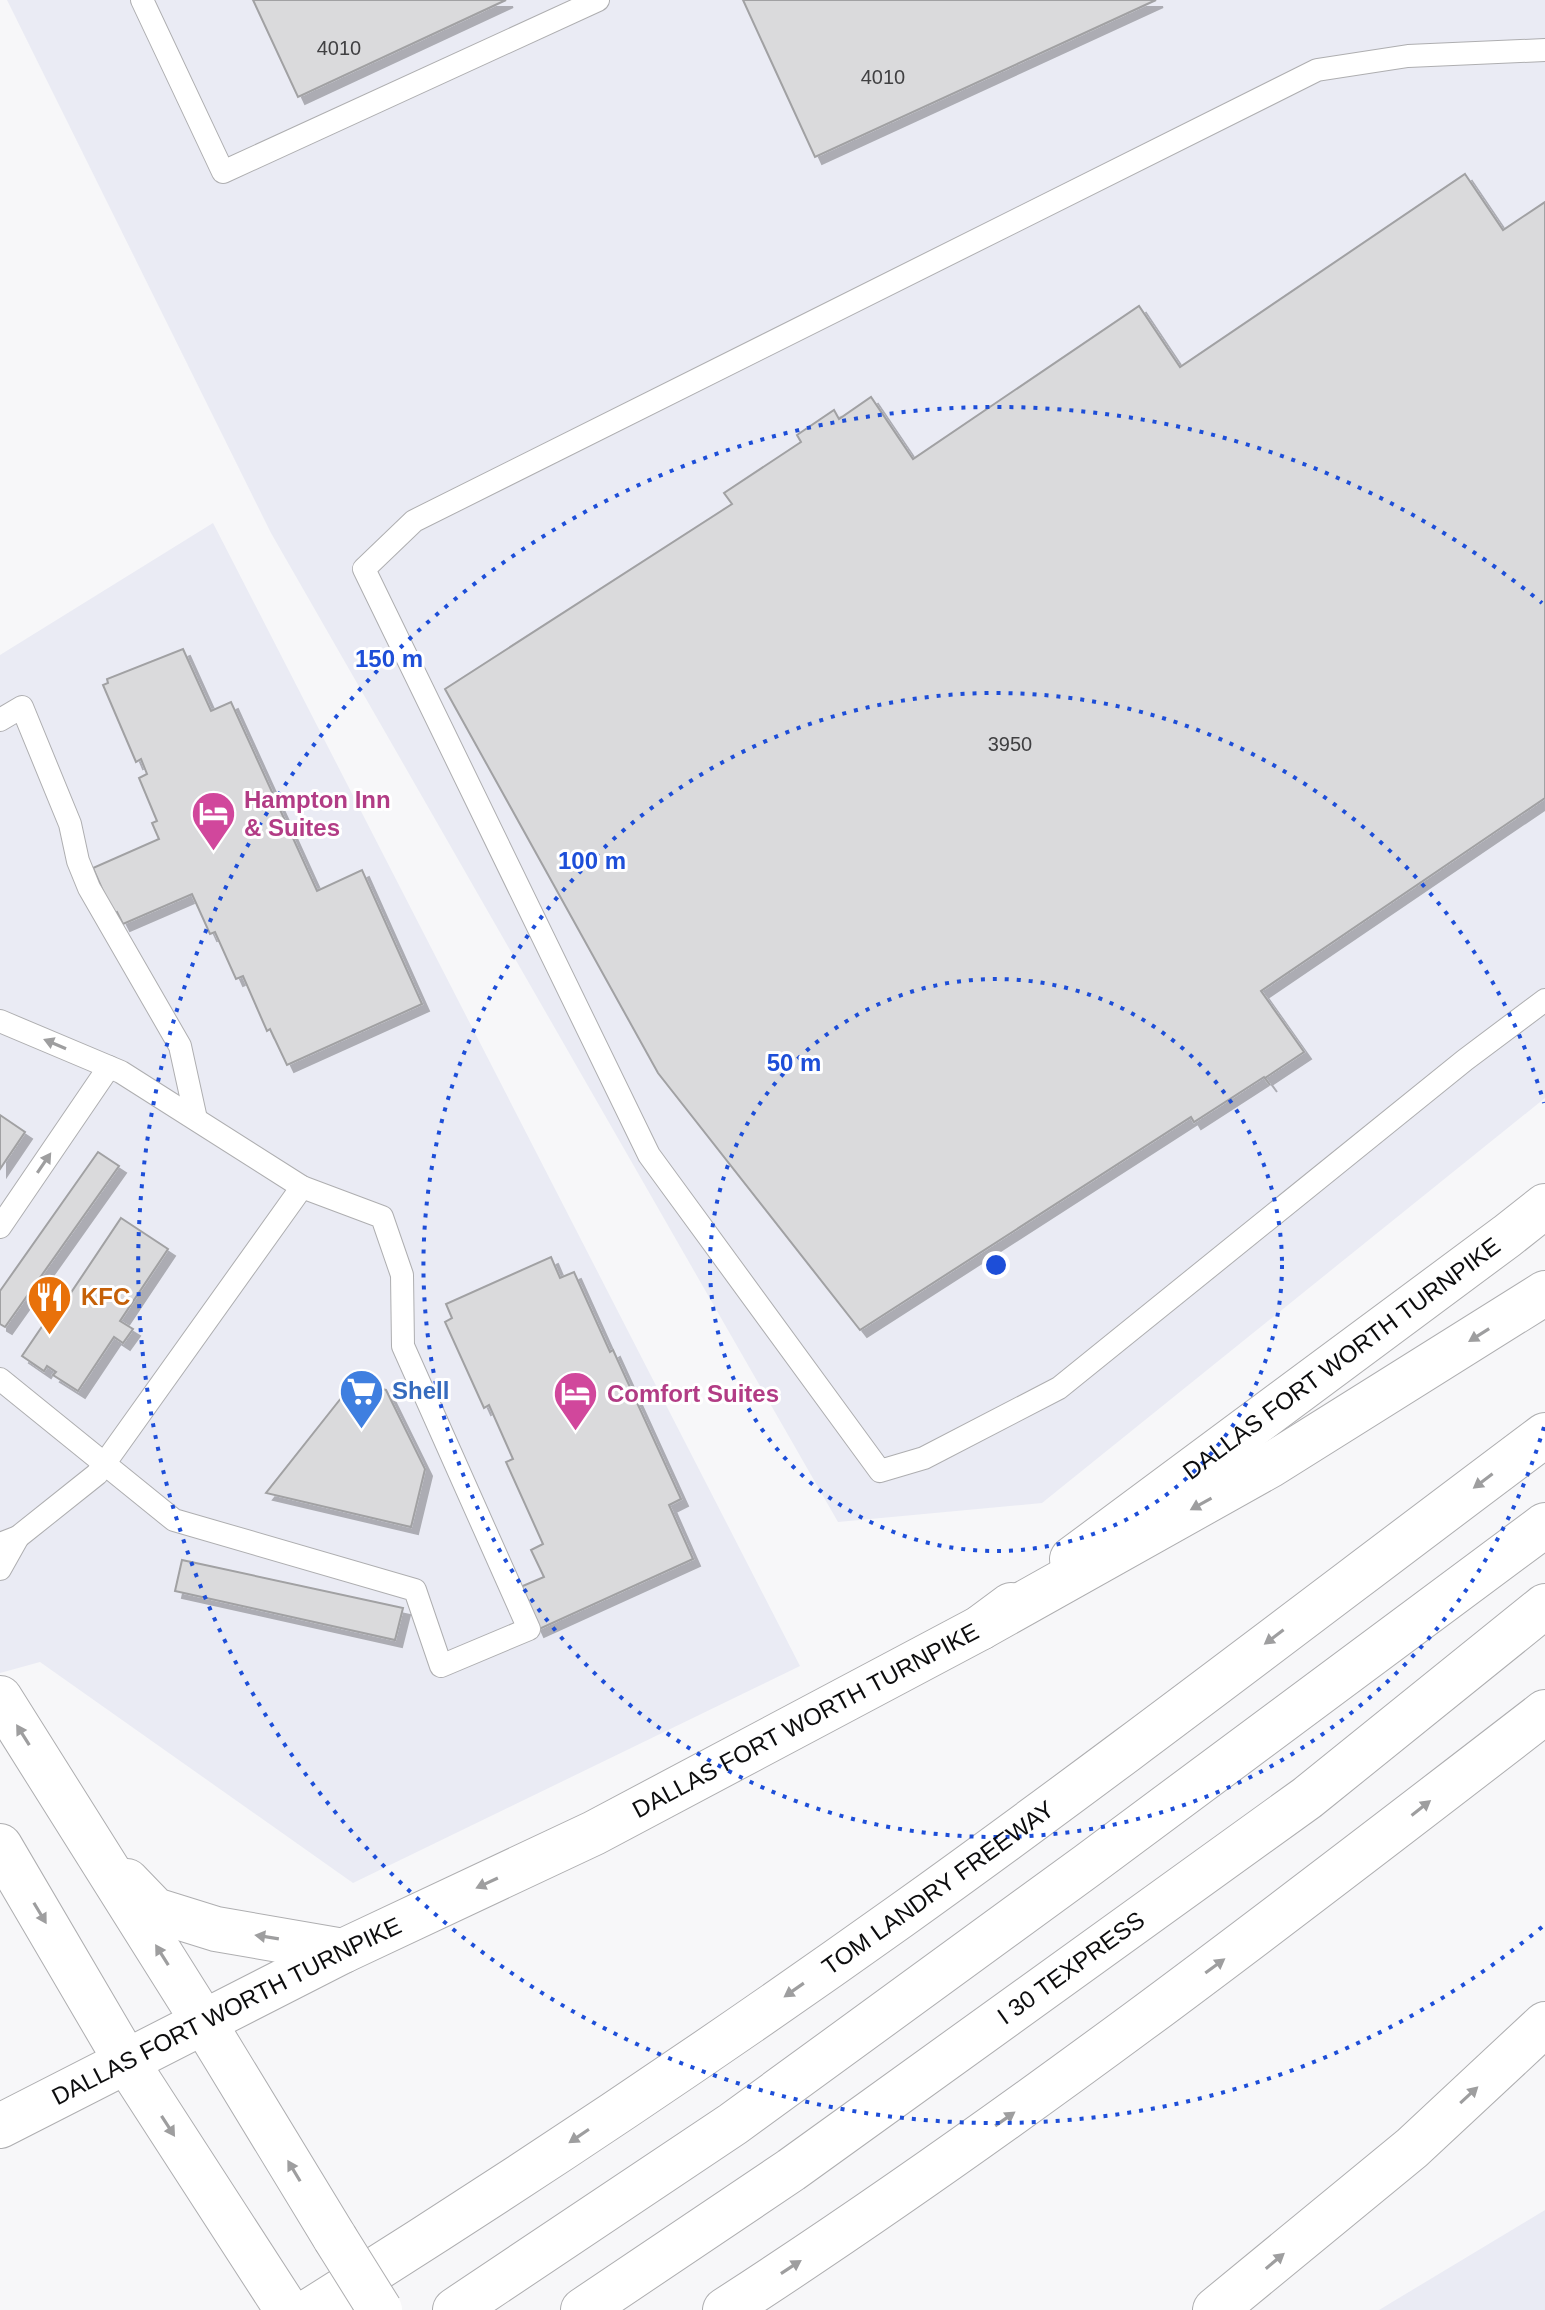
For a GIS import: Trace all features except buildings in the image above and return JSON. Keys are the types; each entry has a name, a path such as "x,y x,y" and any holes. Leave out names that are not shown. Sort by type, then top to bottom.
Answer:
{"main road":[{"name":"DALLAS FORT WORTH TURNPIKE","path":"0,2126 343,1951 594,1833 980,1628 1545,1206"},
{"path":"980,1628 1269,1466 1545,1293"},
{"name":"TOM LANDRY FREEWAY","path":"311,2310 440,2229 672,2075 900,1916 1545,1435"},
{"path":"455,2310 733,2124 1545,1525"},
{"name":"I 30 TEXPRESS","path":"583,2310 791,2170 1307,1798 1545,1606"},
{"path":"0,1698 380,2310"},
{"path":"725,2310 1024,2106 1247,1942 1545,1712"},
{"path":"91,1842 155,1910 216,1929 343,1951"},
{"path":"0,1846 126,2061 277,2293"},
{"path":"1215,2310 1412,2148 1545,2024"}],"lane":[{"path":"142,0 223,172 598,0"},
{"path":"1545,50 1408,56 1317,70 414,521 364,569 649,1155 880,1471 924,1458 1059,1388 1465,1060 1545,1000"},
{"path":"0,720 22,707 70,824 78,861 89,888 180,1046 196,1119"},
{"path":"0,1021 109,1067 302,1187 382,1217 402,1275 403,1346 529,1629 441,1666 415,1590 174,1520 0,1379"},
{"path":"0,1227 109,1067"},
{"path":"0,1569 9,1540 97,1474 302,1187"}],"shaded area":[{"path":"7,0 1545,0 1545,1098 1042,1503 838,1522 271,533"},
{"path":"213,523 800,1666 353,1883 40,1662 0,1673 0,655"},
{"path":"1545,2210 1545,2310 1379,2310"}],"place":[{"name":"Hampton Inn & Suites","path":"213,853"},
{"name":"KFC","path":"50,1336"},
{"name":"Shell","path":"361,1430"},
{"name":"Comfort Suites","path":"576,1433"}]}
